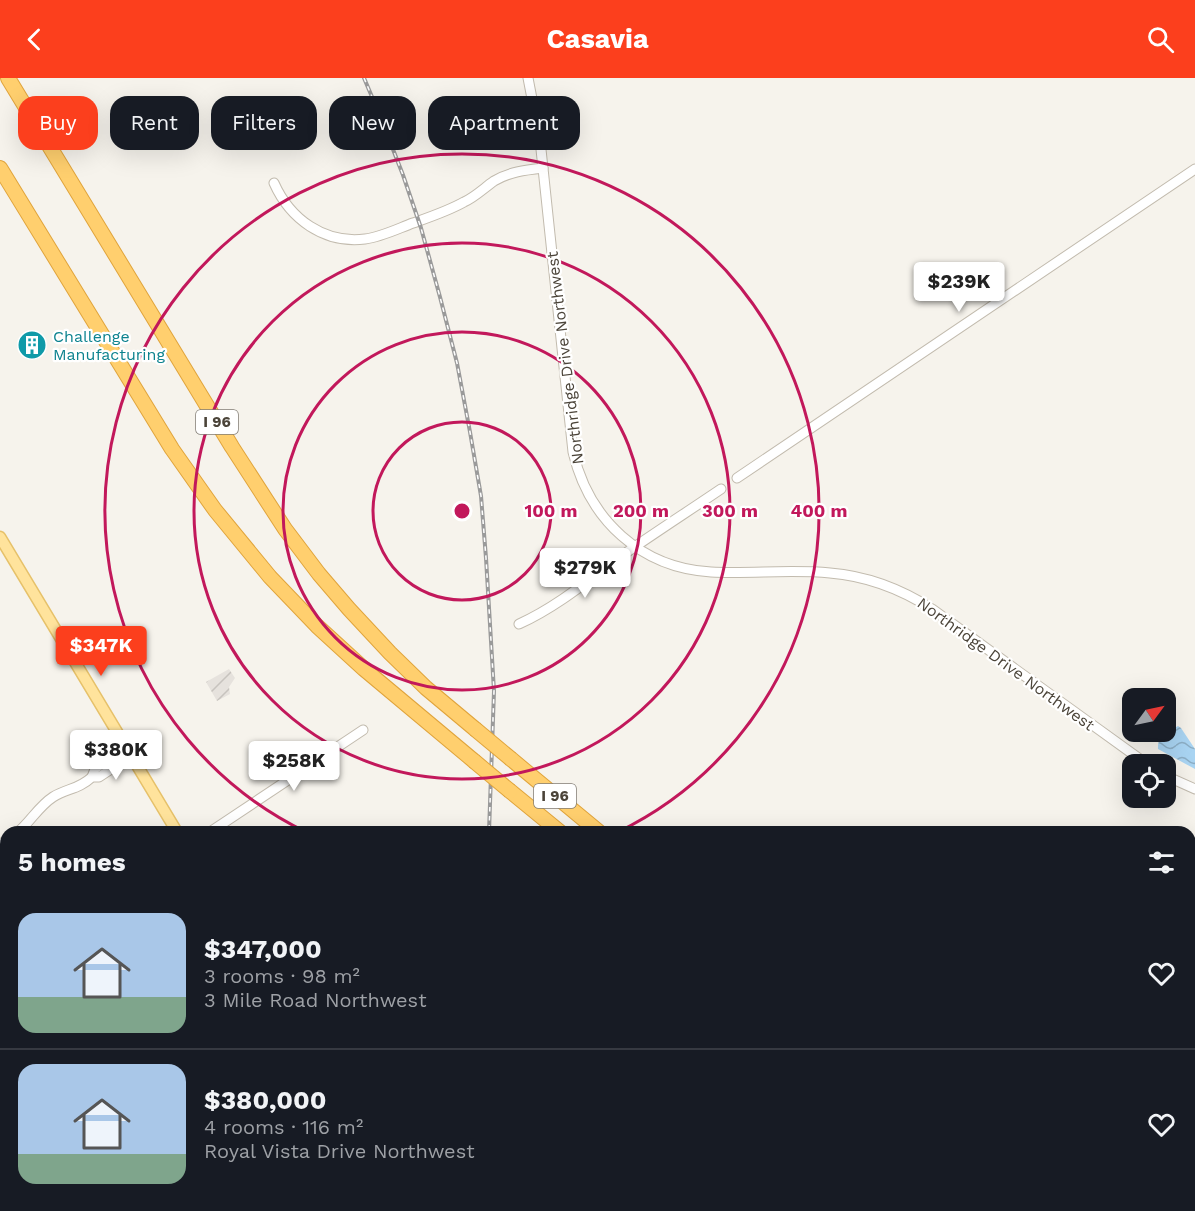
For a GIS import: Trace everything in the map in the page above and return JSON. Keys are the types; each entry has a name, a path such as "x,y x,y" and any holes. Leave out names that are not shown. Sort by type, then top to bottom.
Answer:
{"highway":[{"name":"I 96","path":"8,78 243,465 285,529 319,574 390,653 426,688 592,826"},
{"name":"I 96","path":"0,168 172,449 215,510 270,577 317,626 364,669 553,826"}],"main road":[{"path":"1,542 173,826"}],"street":[{"name":"Northridge Drive Northwest","path":"528,78 538,122 570,431 575,460 585,488 595,506 615,531 635,547 662,561 693,570 724,573 829,573 862,578 896,589 932,609 1133,754"},
{"path":"274,183 288,208 312,228 334,237 357,239 384,234 459,205 495,181 510,174 543,168"},
{"path":"737,478 1195,169"},
{"path":"519,624 559,601 721,489"},
{"path":"219,826 363,730"},
{"path":"24,826 47,801 84,785 92,777 99,777 128,751"},
{"path":"1176,780 1195,789"}],"shaded area":[{"path":"229,669 235,678 229,687 230,694 217,701 206,682"}],"water":[{"path":"1176,727 1181,728 1195,749 1195,769 1176,759 1176,754 1167,754 1158,749 1158,742 1176,742"}],"railway":[{"path":"364,78 403,175 421,228 457,363 481,496 494,691 489,826"}],"place":[{"name":"Challenge Manufacturing","path":"32,345"}]}
